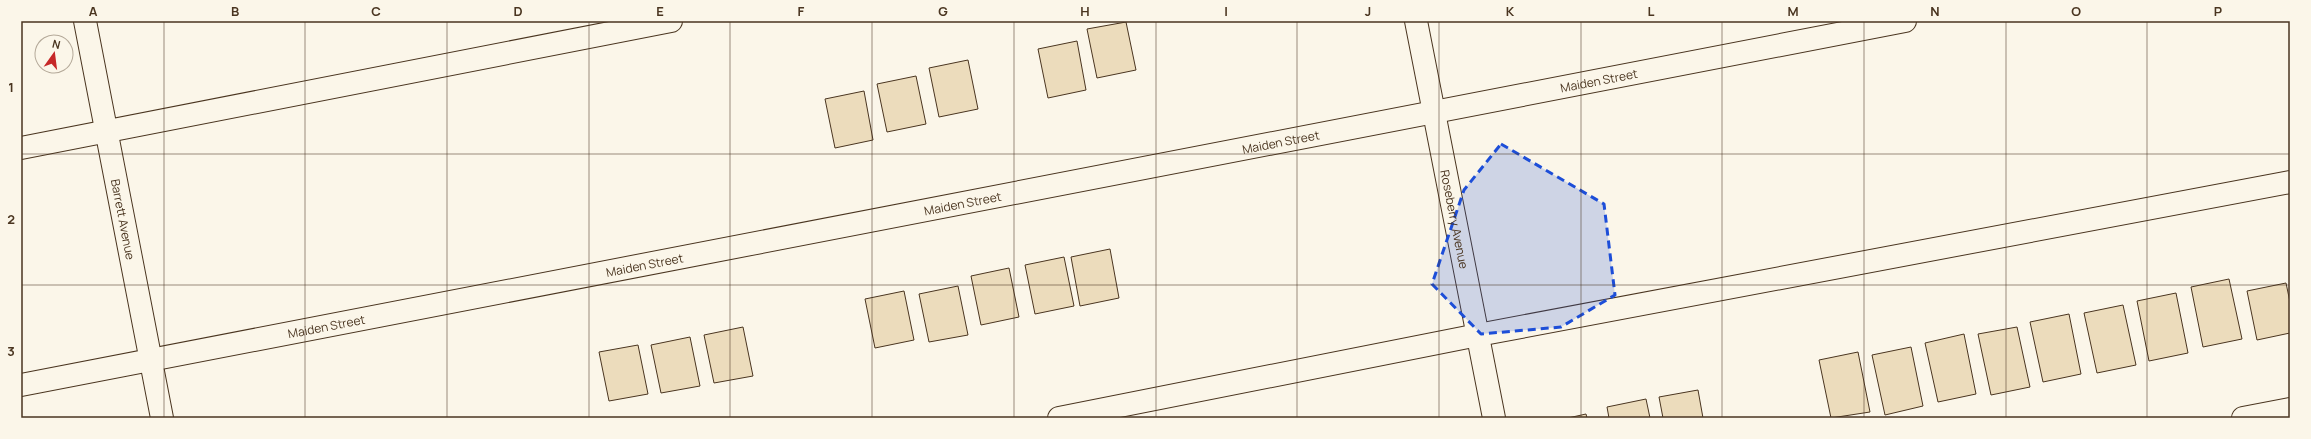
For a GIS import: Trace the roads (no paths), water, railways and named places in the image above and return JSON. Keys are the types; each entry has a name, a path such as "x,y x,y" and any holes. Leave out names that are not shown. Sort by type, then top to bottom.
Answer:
{"street":[{"name":"Barrett Avenue","path":"84,21 162,418"},
{"path":"21,148 671,21"},
{"name":"Roseberry Avenue","path":"1416,21 1494,418"},
{"name":"Maiden Street","path":"21,385 1905,21"},
{"path":"1059,418 1478,335 2290,182"},
{"path":"2243,418 2290,409"}]}
